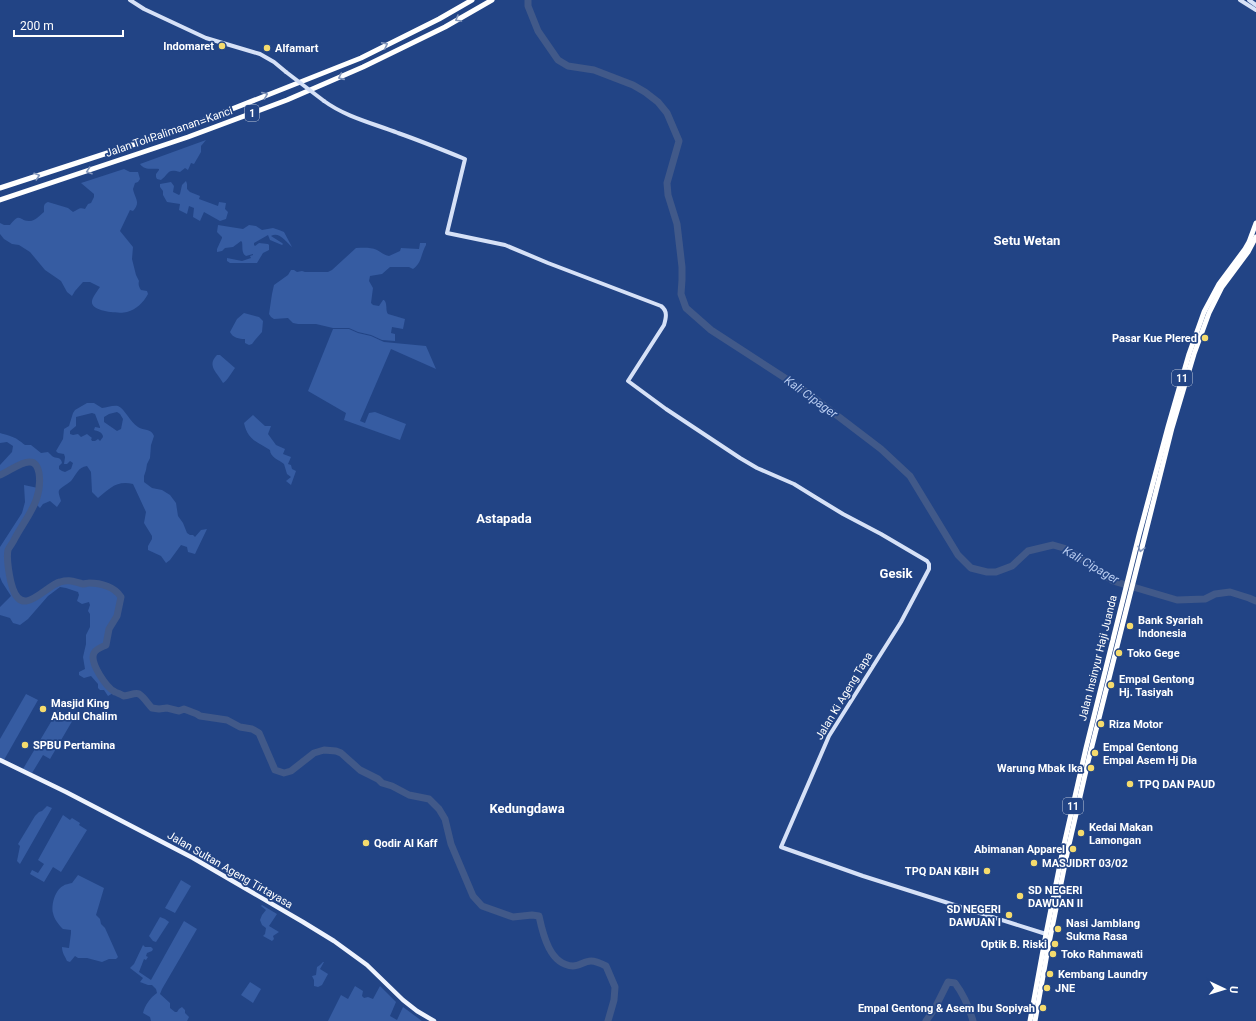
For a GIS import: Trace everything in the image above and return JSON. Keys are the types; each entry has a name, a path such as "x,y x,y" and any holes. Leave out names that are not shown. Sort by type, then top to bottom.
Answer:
{"highway":[{"name":"Jalan Tol Palimanan–Kanci","path":"0,188 184,128 360,58 439,19 472,0"},
{"name":"Jalan Tol Palimanan–Kanci","path":"0,200 188,137 287,100 376,61 445,27 492,0"},
{"name":"Jalan Insinyur Haji Juanda","path":"1251,243 1256,223"},
{"name":"Jalan Insinyur Haji Juanda","path":"1035,1021 1034,1014 1046,934 1068,836 1127,593 1128,576 1146,518 1189,354 1204,312 1218,284 1256,237"},
{"name":"Jalan Insinyur Haji Juanda","path":"1127,593 1134,579 1146,518"},
{"name":"Jalan Insinyur Haji Juanda","path":"1030,1021 1034,1014 1065,849"}],"main road":[{"name":"Jalan Sultan Ageng Tirtayasa","path":"0,760 66,792 193,858 328,937 367,965 403,1000 417,1011 434,1021"}],"street":[{"name":"Jalan Ki Ageng Tapa","path":"130,0 144,9 206,38 260,54 274,62 339,111 363,122 416,139 465,159 447,233 505,245 661,306 666,311 664,325 628,381 666,409 757,468 794,484 843,514 925,559 929,564 921,584 901,622 829,736 781,847 856,874 1046,934"},
{"path":"1240,0 1256,10"},
{"path":"1249,0 1256,5"}],"shaded area":[{"path":"206,140 201,146 201,152 194,164 191,163 188,170 185,168 180,172 170,171 161,180 157,179 156,177 159,169 144,168 140,164"},
{"path":"124,169 130,172 138,172 140,179 135,183 133,189 137,200 137,205 133,211 130,210 120,231 133,247 132,259 139,281 139,287 141,290 147,291 148,294 142,303 131,311 118,313 100,310 93,305 92,300 100,287 90,282 83,282 72,296 67,292 61,281 45,270 30,252 19,245 12,244 4,239 0,234 0,223 10,225 18,218 26,221 34,220 44,212 44,207 48,202 68,208 73,212 83,208 85,209 88,204 91,203 94,194 81,183"},
{"path":"186,181 187,189 190,192 200,196 199,199 218,206 219,202 226,203 225,209 228,212 226,219 220,221 204,212 200,221 193,217 194,208 189,206 187,214 179,210 180,204 167,202 160,184 171,182 174,186 173,192 179,195 182,185"},
{"path":"218,225 243,229 249,225 256,226 262,230 273,228 284,232 292,247 280,236 271,236 282,243 282,245 270,240 268,235 254,243 255,246 259,243 269,245 269,250 263,253 257,263 230,263 227,261 227,258 242,261 251,258 250,256 253,254 246,256 244,255 241,241 233,247 225,248 222,251 217,252 222,238 217,232"},
{"path":"420,243 426,243 426,245 420,261 413,269 409,267 390,267 382,274 370,276 369,281 373,288 371,303 379,306 384,300 388,314 405,319 403,329 392,327 391,333 395,334 395,341 382,340 349,328 333,328 316,324 298,324 293,323 288,318 274,319 269,314 274,285 288,275 291,270 297,272 328,272 356,248 374,249 389,256 400,251 401,248 419,249"},
{"path":"244,313 259,317 263,321 262,332 252,344 249,345 245,343 245,339 236,338 230,332 237,319"},
{"path":"333,329 349,329 384,342 426,346 436,369 391,349 360,421 365,423 369,413 375,412 406,424 400,440 344,420 346,413 308,391"},
{"path":"217,355 220,355 235,368 223,383 213,366 214,359"},
{"path":"87,403 94,403 102,408 118,406 135,425 153,433 154,436 151,445 150,458 144,476 144,482 152,488 162,490 170,495 176,503 178,516 187,533 195,537 201,530 207,529 195,554 188,552 187,547 181,545 166,563 161,556 148,550 152,536 144,523 146,512 133,484 118,484 110,488 98,498 92,492 91,472 87,466 81,468 71,481 59,490 61,501 57,507 50,501 43,504 40,508 36,504 41,491 42,481 39,467 36,463 29,460 25,461 0,474 0,465 12,452 13,446 7,442 0,443 0,433 13,437 25,445 31,445 41,453 48,452 52,456 59,458 62,463 59,466 59,469 62,471 65,472 71,469 73,463 70,461 67,464 64,464 64,454 56,451 63,439 64,429 69,426 75,410","holes":["117,412 123,419 121,429 117,431 104,422 104,417","92,413 95,414 100,427 95,427 94,430 103,435 100,441 98,439 92,441 92,438 87,434 81,437 78,434 70,434 70,431 76,426 76,417"]},
{"path":"253,415 265,426 271,426 268,434 276,445 285,449 283,454 291,457 288,464 291,465 292,469 296,471 291,485 286,481 291,477 287,474 284,464 273,456 270,450 254,440 248,434 244,423"},
{"path":"24,485 38,488 29,513 12,540 7,553 7,568 14,594 25,602 33,601 52,587 63,582 70,582 80,585 104,586 117,593 120,597 115,615 108,629 105,644 98,647 92,653 91,658 97,674 113,693 108,696 104,690 100,690 98,688 98,684 91,676 84,678 79,675 79,672 85,669 83,657 86,644 86,635 90,627 90,614 88,611 90,605 89,602 82,604 77,601 79,595 78,592 60,587 48,596 28,619 20,625 13,623 10,618 0,615 0,607 11,596 0,577 0,547 22,513 25,502"},
{"path":"26,694 38,700 4,760 0,758 0,739"},
{"path":"58,710 74,718 50,759 43,755 32,773 23,769"},
{"path":"47,806 52,808 20,864 17,861 20,846 18,844 35,816"},
{"path":"63,815 70,820 72,818 80,823 79,825 87,830 61,872 53,867 44,882 30,874 32,870 38,873 44,864 38,860"},
{"path":"78,875 104,888 96,915 105,928 118,957 116,959 109,959 102,962 87,958 78,958 75,956 70,962 67,961 62,951 62,947 69,948 71,930 63,929 57,922 53,913 53,902 60,888 72,883"},
{"path":"181,880 191,886 175,913 165,908"},
{"path":"262,905 277,914 269,926 279,932 273,936 274,939 272,941 263,936 266,928 262,925 260,920 266,910 261,906"},
{"path":"160,917 169,922 156,942 149,936"},
{"path":"184,921 197,929 160,994 170,1003 170,1008 175,1012 182,1007 189,1017 187,1021 151,1021 150,1017 143,1013 148,1002 157,993 156,989 152,985 140,982 143,978 130,968 134,964 143,945 145,947 151,947 153,949 147,953 146,956 148,957 146,960 144,959 139,972 151,980"},
{"path":"323,962 320,969 328,974 322,985 318,987 314,986 312,976 316,975 317,967"},
{"path":"250,982 261,989 253,1003 241,995"},
{"path":"355,986 363,991 362,996 364,998 368,997 373,999 380,986 396,1002 390,1016 397,1020 403,1007 422,1021 328,1021 341,995 348,999"}],"waterway":[{"name":"Kali Cipager","path":"528,0 528,6 538,31 558,60 568,66 594,70 633,85 658,102 667,113 679,141 667,183 668,195 677,224 682,267 681,294 686,308 711,330 805,391 881,449 910,476 958,555 971,568 987,572 996,572 1012,566 1028,551 1053,545 1067,549 1113,581 1177,600 1205,599 1215,594 1230,592 1256,601"},
{"path":"0,475 27,462 32,462 35,464 39,473 40,483 36,500 8,550 10,576 13,589 17,597 22,601 28,601 54,585 67,581 83,584 89,583 103,585 111,588 121,597 117,616 109,629 106,645 96,650 93,657 96,669 112,690 124,696 136,693 139,694 152,708 167,708 179,711 184,709 200,716 227,720 240,727 252,729 259,733 275,770 284,773 291,771 314,753 324,750 336,751 341,753 360,770 378,779 382,783 392,786 409,795 429,799 439,809 445,819 451,844 473,896 482,906 513,917 532,915 539,916 545,940 549,948 553,955 565,964 575,966 591,961 606,966 615,987 614,1000 608,1021"},
{"path":"926,1021 935,1008 948,982 955,983 966,1001 973,1021"}],"place":[{"name":"Indomaret","path":"222,46"},
{"name":"Alfamart","path":"267,48"},
{"name":"Pasar Kue Plered","path":"1205,338"},
{"name":"Bank Syariah Indonesia","path":"1130,626"},
{"name":"Toko Gege","path":"1119,653"},
{"name":"Empal Gentong Hj. Tasiyah","path":"1111,685"},
{"name":"Masjid King Abdul Chalim","path":"43,709"},
{"name":"Riza Motor","path":"1101,724"},
{"name":"SPBU Pertamina","path":"25,745"},
{"name":"Empal Gentong Empal Asem Hj Dia","path":"1095,753"},
{"name":"Warung Mbak Ika","path":"1091,768"},
{"name":"TPQ DAN PAUD","path":"1130,784"},
{"name":"Kedai Makan Lamongan","path":"1081,833"},
{"name":"Qodir Al Kaff","path":"366,843"},
{"name":"Abimanan Apparel","path":"1073,849"},
{"name":"MASJIDRT 03/02","path":"1034,863"},
{"name":"TPQ DAN KBIH","path":"987,871"},
{"name":"SD NEGERI DAWUAN II","path":"1020,896"},
{"name":"SD NEGERI DAWUAN I","path":"1009,915"},
{"name":"Nasi Jamblang Sukma Rasa","path":"1058,929"},
{"name":"Optik B. Riski","path":"1055,944"},
{"name":"Toko Rahmawati","path":"1053,954"},
{"name":"Kembang Laundry","path":"1050,974"},
{"name":"JNE","path":"1047,988"},
{"name":"Empal Gentong & Asem Ibu Sopiyah","path":"1043,1008"}],"district":[{"name":"Setu Wetan","path":"1027,240"},
{"name":"Astapada","path":"504,518"},
{"name":"Gesik","path":"896,573"},
{"name":"Kedungdawa","path":"527,808"}]}
